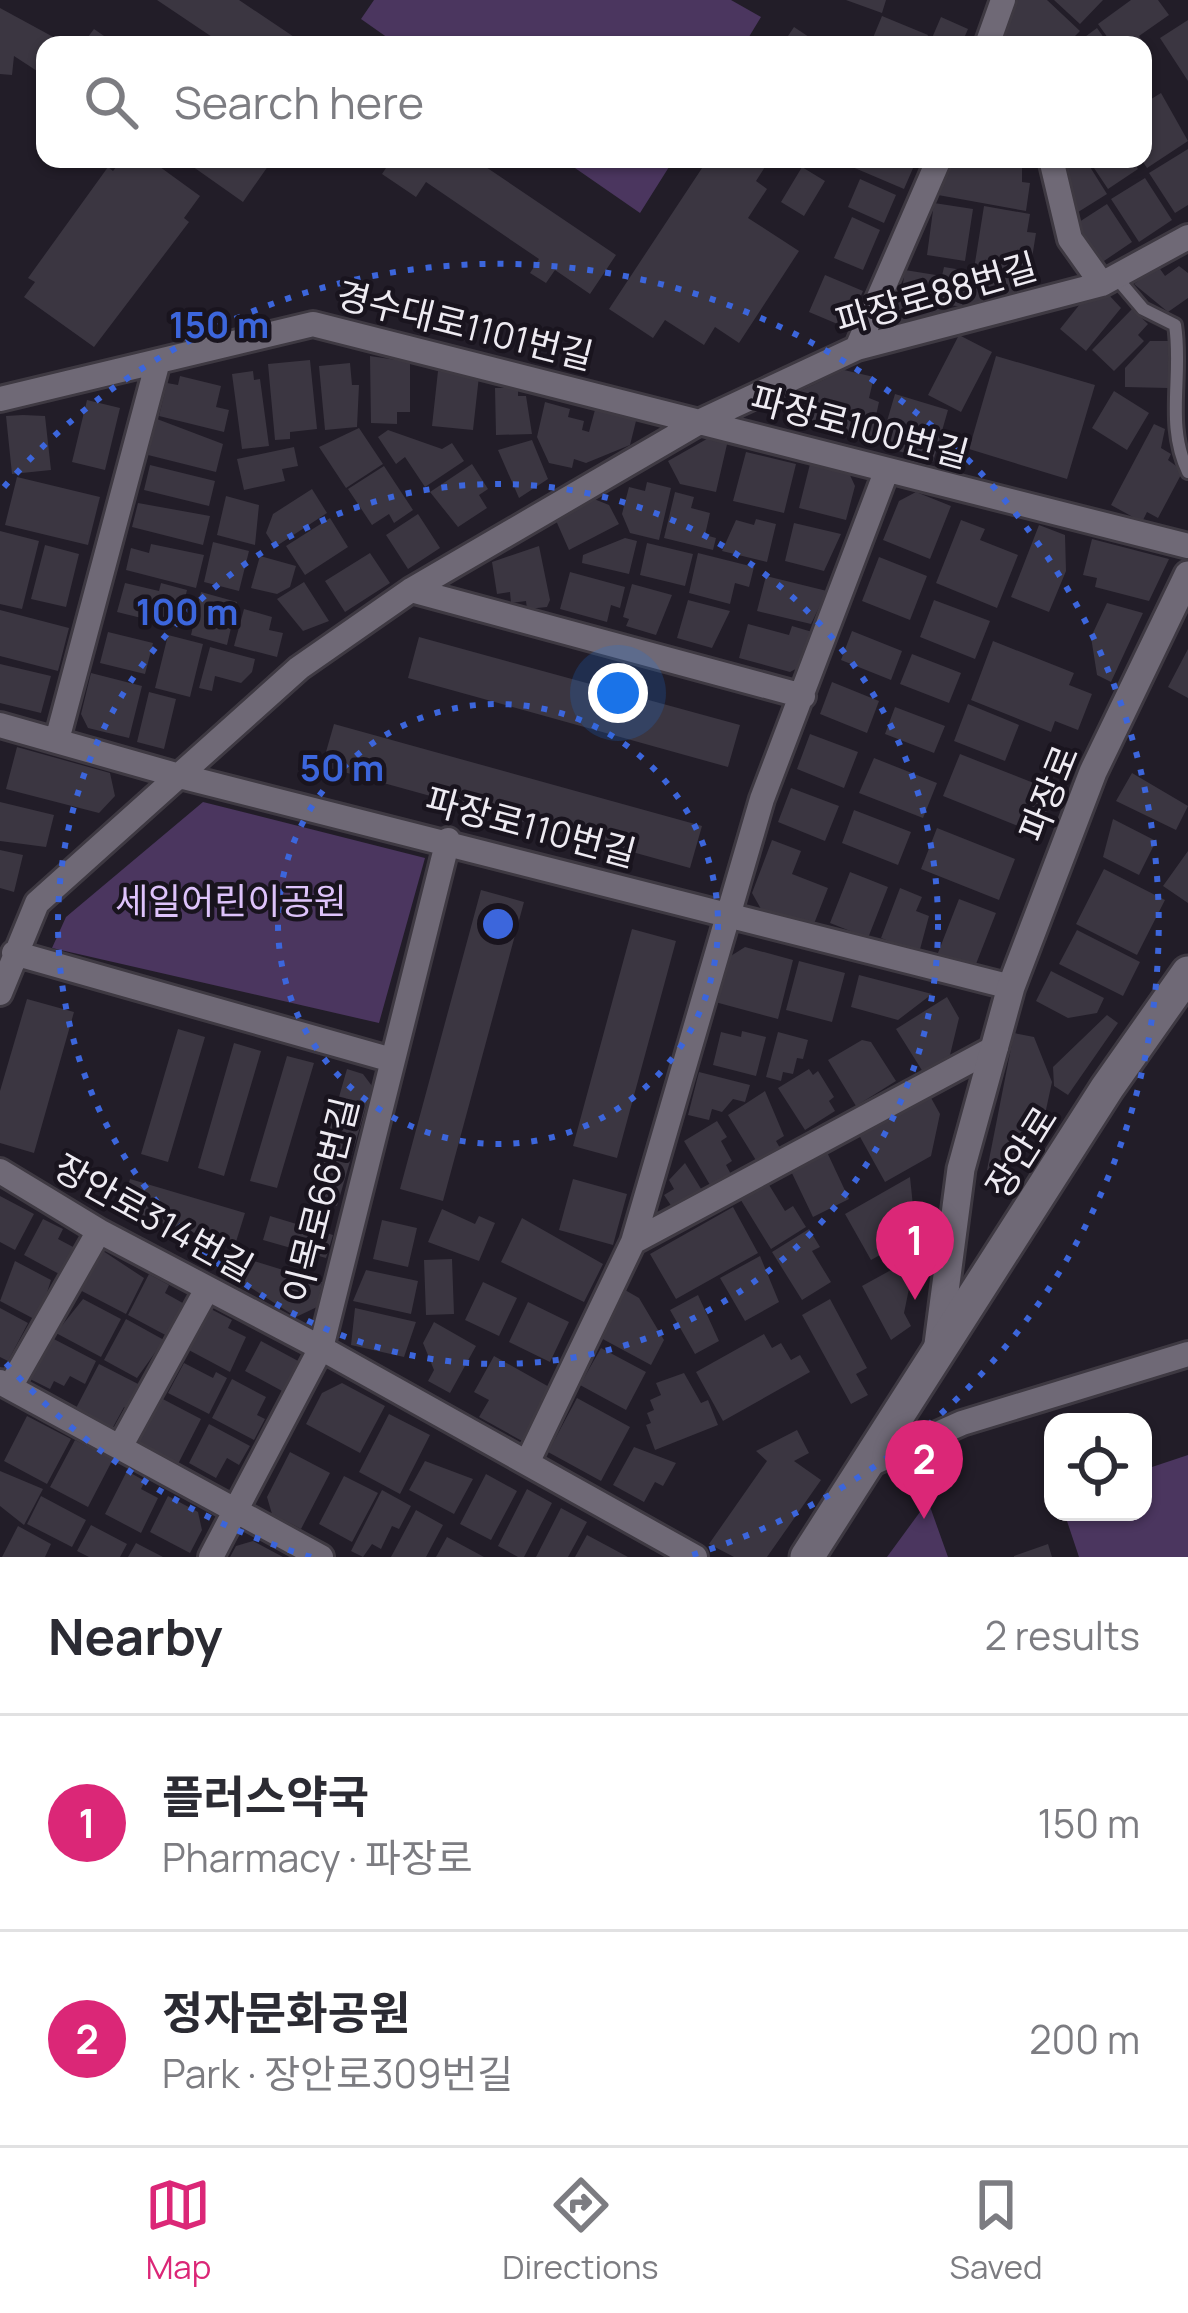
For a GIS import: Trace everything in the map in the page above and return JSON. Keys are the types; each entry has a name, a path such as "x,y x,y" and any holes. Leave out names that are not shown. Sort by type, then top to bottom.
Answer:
{"main road":[{"name":"장안로","path":"807,1557 1107,1088 1188,973"}],"street":[{"path":"995,36 1003,0"},
{"path":"857,348 935,168"},
{"path":"1053,168 1070,239 1108,280"},
{"name":"파장로88번길","path":"703,420 857,348 1108,280 1188,237"},
{"name":"경수대로1101번길","path":"0,399 313,325 703,420"},
{"path":"57,740 157,365"},
{"name":"파장로100번길","path":"0,993 37,903 299,668 410,590 703,420 886,472 1188,546"},
{"path":"527,1463 633,1242 762,799 886,472"},
{"name":"파장로","path":"936,1357 961,1169 1011,987 1093,772 1188,574"},
{"path":"410,590 803,696"},
{"name":"파장로110번길","path":"0,724 176,775 448,840 1011,987"},
{"name":"이목로66번길","path":"211,1557 321,1348 448,840"},
{"path":"14,953 392,1060"},
{"path":"633,1242 996,1048"},
{"name":"장안로314번길","path":"0,1171 99,1231 321,1348 695,1557"},
{"path":"99,1231 5,1385 321,1557"},
{"path":"120,1447 207,1289"},
{"path":"868,1465 962,1423 1188,1354"}],"lane":[{"path":"1108,280 1143,309 1175,325 1179,352 1173,420 1188,472"}],"green space":[{"path":"374,0 731,0 761,17 749,36 385,36 361,19"},
{"path":"575,168 668,168 640,213"},
{"name":"세일어린이공원","path":"203,802 425,858 379,1023 52,948 66,917"},
{"path":"1188,1455 1188,1557 1079,1557 1067,1521 1152,1521 1152,1467"},
{"path":"928,1501 948,1557 887,1557"}],"building":[{"path":"157,0 239,0 293,36 211,36"},
{"path":"846,0 886,0 882,13"},
{"path":"1017,0 1047,0 1080,31 1075,36 1001,36"},
{"path":"1054,0 1103,0 1080,24"},
{"path":"1131,0 1158,0 1169,15 1139,36 1107,36 1098,24"},
{"path":"0,8 51,36 36,36 36,70 14,56 12,75 0,74"},
{"path":"882,16 928,35 928,36 874,36"},
{"path":"941,17 968,29 965,36 933,36"},
{"path":"1188,20 1188,81 1160,38"},
{"path":"1161,93 1188,141 1152,165 1152,98"},
{"path":"1188,149 1188,205 1175,213 1149,173"},
{"path":"107,168 161,168 200,196 184,218 189,222 94,347 24,297 35,282 28,278"},
{"path":"195,168 267,168 243,202"},
{"path":"386,168 487,168 616,255 590,294 555,270 546,283 530,273 539,259 426,182 416,197 382,174"},
{"path":"702,168 764,168 756,181 767,189 748,218 799,251 739,343 715,327 704,345 665,320 653,338 609,309"},
{"path":"801,168 825,181 804,216 781,202"},
{"path":"855,168 913,168 904,189"},
{"path":"950,168 1022,168 1022,182 1030,183 1026,211 938,195 941,172 949,173"},
{"path":"1062,168 1091,168 1107,194 1075,214"},
{"path":"1094,168 1137,168 1138,169 1108,189"},
{"path":"1145,178 1172,220 1139,242 1111,199"},
{"path":"860,179 896,195 884,223 848,207"},
{"path":"934,203 973,209 965,261 927,255"},
{"path":"1107,204 1132,242 1101,263 1076,224"},
{"path":"984,206 1030,214 1027,232 1036,233 1029,277 974,269"},
{"path":"852,217 880,230 863,270 834,258"},
{"path":"1158,266 1165,276 1179,266 1188,273 1188,298 1168,312 1134,284"},
{"path":"944,267 968,271 962,307 901,297 905,270 942,276"},
{"path":"971,271 1023,280 1020,298 990,307 966,303"},
{"path":"825,275 863,291 847,328 809,312"},
{"path":"1108,294 1121,308 1086,351 1060,329 1080,304"},
{"path":"892,296 951,309 948,320 880,340"},
{"path":"1132,309 1148,324 1138,335 1144,341 1114,371 1092,350"},
{"path":"959,335 992,352 961,412 928,395"},
{"path":"1150,341 1168,341 1168,388 1125,387 1125,368"},
{"path":"370,356 410,362 410,412 397,412 397,424 371,423"},
{"path":"996,356 1095,385 1067,479 969,449"},
{"path":"310,360 317,429 290,432 290,439 275,440 268,364"},
{"path":"350,363 352,385 359,385 357,427 325,430 319,366"},
{"path":"844,370 874,377 869,398 879,402 870,443 799,423 791,416 798,392"},
{"path":"253,371 254,380 260,379 269,446 242,449 232,374"},
{"path":"438,371 479,376 473,430 432,426"},
{"path":"180,376 221,386 216,407 229,410 224,432 159,416 167,383 178,385"},
{"path":"495,388 518,388 518,396 526,396 532,434 496,435"},
{"path":"1114,391 1149,413 1127,450 1092,428"},
{"path":"895,394 948,410 933,462 880,445"},
{"path":"87,400 120,408 105,470 72,462"},
{"path":"545,402 570,409 568,417 584,421 582,430 589,432 596,406 637,417 630,445 586,463 574,459 572,468 549,463 537,437"},
{"path":"6,416 45,416 51,470 12,474"},
{"path":"157,419 223,444 216,472 148,455"},
{"path":"1154,424 1165,429 1161,448 1171,454 1168,460 1183,471 1158,518 1147,512 1142,522 1111,505"},
{"path":"359,428 383,464 346,488 319,447"},
{"path":"388,430 442,449 452,443 464,461 425,487 405,457 396,464 378,437"},
{"path":"712,436 728,440 716,492 680,484 668,461"},
{"path":"532,440 548,479 519,498 498,450"},
{"path":"294,447 298,466 282,469 285,481 244,490 237,459"},
{"path":"746,452 796,464 784,513 733,501"},
{"path":"472,464 488,489 479,495 487,508 458,527 430,492"},
{"path":"810,464 849,473 855,486 846,520 799,508"},
{"path":"150,465 215,481 209,506 144,490"},
{"path":"384,466 413,510 394,523 389,514 372,525 348,489"},
{"path":"17,477 100,497 88,545 5,525"},
{"path":"647,482 671,488 659,540 630,533 622,514 629,487 645,491"},
{"path":"312,489 327,513 275,547 266,533 273,514"},
{"path":"675,492 694,497 691,508 710,513 705,535 716,538 713,550 664,538"},
{"path":"916,492 951,506 930,559 883,540 899,501"},
{"path":"226,496 259,505 255,545 217,535"},
{"path":"589,497 609,505 619,524 569,550 554,516"},
{"path":"138,503 210,516 203,545 132,527"},
{"path":"418,514 440,548 408,569 386,535"},
{"path":"330,518 348,547 305,575 286,546"},
{"path":"756,519 776,524 767,562 722,551 736,520 754,525"},
{"path":"961,520 985,529 980,540 1018,555 997,608 936,583"},
{"path":"794,523 841,534 824,571 785,561"},
{"path":"1039,525 1065,535 1066,571 1049,612 1011,597"},
{"path":"0,531 39,541 22,609 0,604"},
{"path":"625,538 637,541 629,574 582,563 583,555"},
{"path":"1092,539 1169,559 1149,601 1095,587 1097,578 1083,575"},
{"path":"213,542 249,551 239,591 204,582"},
{"path":"647,543 693,554 685,586 640,575"},
{"path":"151,544 204,555 196,588 126,570 131,548 149,553"},
{"path":"45,545 79,554 66,607 31,599"},
{"path":"539,546 550,600 547,607 527,609 526,601 511,603 510,592 497,594 492,562"},
{"path":"370,553 390,583 345,612 325,581"},
{"path":"698,553 754,567 749,587 735,583 730,604 689,593"},
{"path":"260,556 296,566 290,587 277,594 251,588"},
{"path":"879,557 927,576 910,620 862,601"},
{"path":"570,572 625,587 620,608 611,605 607,622 560,609"},
{"path":"766,576 827,591 811,624 757,611"},
{"path":"304,582 329,621 303,631 277,599"},
{"path":"125,583 159,591 161,583 187,590 178,627 117,612"},
{"path":"632,584 672,595 656,635 626,626 629,619 623,617"},
{"path":"201,592 237,602 227,645 191,635"},
{"path":"688,600 730,611 712,648 677,638"},
{"path":"934,600 990,621 975,659 920,637"},
{"path":"1107,603 1143,613 1111,682 1097,675 1091,637"},
{"path":"244,609 272,617 269,630 283,633 277,657 234,646"},
{"path":"0,610 69,628 58,671 0,656"},
{"path":"748,624 789,635 792,626 819,634 809,662 790,672 739,658"},
{"path":"852,631 902,651 891,680 841,660"},
{"path":"108,632 153,643 145,674 100,663"},
{"path":"168,635 203,644 190,697 155,688"},
{"path":"419,637 740,725 728,767 408,678"},
{"path":"993,641 1074,673 1069,685 1092,694 1078,730 1055,721 1051,732 971,700"},
{"path":"210,647 255,659 252,672 241,683 215,676 212,691 199,688"},
{"path":"1188,649 1188,698 1168,687"},
{"path":"912,654 961,673 949,703 900,684"},
{"path":"0,664 51,676 41,713 0,703"},
{"path":"91,673 142,686 129,738 88,728 81,714"},
{"path":"832,682 879,701 867,733 820,714"},
{"path":"149,692 176,699 164,749 137,742"},
{"path":"968,704 1019,725 1005,761 954,741"},
{"path":"895,707 945,726 934,753 885,734"},
{"path":"334,724 702,826 690,868 322,766"},
{"path":"810,734 858,752 844,788 797,769"},
{"path":"17,747 110,773 115,796 99,813 6,789"},
{"path":"960,754 1054,791 1038,834 943,796"},
{"path":"874,758 937,783 923,818 859,793"},
{"path":"1132,773 1188,806 1176,830 1116,801"},
{"path":"791,788 839,806 825,841 778,822"},
{"path":"0,802 54,815 46,847 0,841"},
{"path":"854,810 911,832 898,865 842,843"},
{"path":"1113,819 1156,841 1139,875 1103,857"},
{"path":"937,828 1015,859 999,900 921,869"},
{"path":"772,840 801,851 792,874 828,888 812,929 761,909 752,893"},
{"path":"0,850 23,855 14,892 0,888"},
{"path":"1188,851 1188,903 1163,886"},
{"path":"1104,869 1165,900 1137,955 1076,924"},
{"path":"850,872 888,887 868,938 830,923"},
{"path":"900,888 922,897 916,911 929,916 919,953 881,938"},
{"path":"481,890 524,902 443,1201 400,1189"},
{"path":"959,899 996,913 974,969 936,958"},
{"path":"632,929 676,941 617,1158 573,1146"},
{"path":"1077,930 1140,962 1123,996 1059,964"},
{"path":"745,947 793,960 778,1019 715,1002 726,959"},
{"path":"799,961 845,973 832,1022 786,1010"},
{"path":"1051,971 1104,998 1097,1013 1068,1018 1036,1001"},
{"path":"859,975 932,994 898,1020 851,1007"},
{"path":"947,997 959,1018 950,1055 923,1072 896,1029"},
{"path":"27,999 74,1012 34,1153 0,1143 0,1091"},
{"path":"1107,1015 1118,1023 1068,1095 1054,1086 1053,1067"},
{"path":"178,1029 205,1037 168,1162 141,1154"},
{"path":"742,1031 766,1037 756,1076 713,1065 721,1032 741,1037"},
{"path":"778,1032 808,1040 803,1059 797,1058 793,1074 783,1072 781,1081 766,1077"},
{"path":"1014,1033 1034,1037 1052,1082 1044,1119 1001,1173 987,1170"},
{"path":"862,1040 871,1042 896,1081 856,1106 828,1060"},
{"path":"234,1043 261,1051 224,1176 198,1168"},
{"path":"287,1056 314,1063 277,1188 250,1181"},
{"path":"347,1069 363,1074 372,1086 337,1206 310,1198"},
{"path":"809,1069 813,1075 818,1071 834,1097 829,1101 835,1111 805,1130 778,1088"},
{"path":"699,1072 750,1085 745,1102 733,1099 722,1112 712,1109 709,1120 688,1115"},
{"path":"925,1087 940,1114 931,1156 885,1182 854,1126"},
{"path":"765,1091 784,1136 776,1141 780,1148 757,1162 728,1115"},
{"path":"717,1121 727,1137 721,1141 732,1161 726,1165 733,1178 713,1190 684,1141"},
{"path":"826,1150 849,1199 813,1217 789,1167"},
{"path":"685,1163 703,1192 674,1210 664,1195 674,1189 669,1180"},
{"path":"910,1177 916,1235 871,1260 845,1214"},
{"path":"130,1179 245,1213 235,1245 121,1211"},
{"path":"573,1179 627,1194 613,1245 559,1230"},
{"path":"766,1180 785,1211 793,1206 806,1227 771,1249 739,1197"},
{"path":"0,1196 34,1214 15,1250 0,1242"},
{"path":"733,1207 758,1253 676,1299 650,1254"},
{"path":"442,1209 475,1224 479,1216 495,1223 479,1261 428,1242"},
{"path":"270,1216 333,1235 326,1258 263,1240"},
{"path":"522,1218 603,1264 584,1302 501,1262"},
{"path":"43,1219 63,1229 58,1239 75,1248 61,1275 24,1255"},
{"path":"382,1220 417,1228 408,1267 373,1259"},
{"path":"809,1229 820,1247 812,1251 831,1282 802,1300 772,1252"},
{"path":"97,1247 144,1278 126,1314 76,1288"},
{"path":"760,1256 779,1302 745,1321 720,1278"},
{"path":"227,1259 249,1271 254,1261 322,1282 317,1307 296,1317 222,1269"},
{"path":"452,1259 454,1314 426,1315 424,1260"},
{"path":"15,1261 51,1280 38,1321 0,1301"},
{"path":"902,1264 911,1279 904,1313 911,1326 891,1340 862,1286"},
{"path":"366,1270 418,1281 411,1314 353,1301"},
{"path":"149,1274 169,1285 165,1293 188,1306 171,1338 128,1315"},
{"path":"483,1282 517,1298 499,1336 465,1320"},
{"path":"625,1290 639,1298 664,1340 651,1365 599,1337"},
{"path":"698,1295 719,1341 695,1354 670,1310"},
{"path":"83,1299 121,1319 101,1357 56,1333"},
{"path":"830,1299 867,1368 856,1374 868,1395 851,1404 802,1315"},
{"path":"528,1302 569,1322 550,1362 509,1342"},
{"path":"207,1307 232,1320 228,1328 246,1337 230,1372 185,1348"},
{"path":"0,1308 28,1323 8,1361 0,1357"},
{"path":"355,1308 416,1322 404,1357 351,1345"},
{"path":"126,1319 164,1340 137,1378 104,1360"},
{"path":"434,1322 476,1346 450,1393 428,1381 434,1370 423,1343"},
{"path":"764,1334 772,1348 781,1343 791,1360 800,1355 810,1372 723,1421 696,1372"},
{"path":"50,1337 96,1361 85,1384 70,1376 64,1386 54,1381 50,1389 28,1378"},
{"path":"261,1341 300,1362 284,1392 245,1371"},
{"path":"601,1348 646,1372 626,1410 580,1385"},
{"path":"494,1356 551,1388 522,1441 479,1417 489,1400 474,1392"},
{"path":"184,1363 213,1378 216,1372 227,1378 209,1414 168,1393"},
{"path":"99,1364 144,1387 131,1412 124,1407 112,1429 75,1410"},
{"path":"684,1373 701,1403 708,1400 718,1425 655,1450 646,1425 651,1423 647,1413 654,1410 650,1400 661,1395 656,1383"},
{"path":"232,1379 266,1397 257,1415 265,1419 254,1440 212,1418"},
{"path":"342,1383 385,1406 360,1453 306,1424 322,1393"},
{"path":"157,1396 201,1419 178,1464 133,1441"},
{"path":"577,1398 630,1427 601,1481 548,1452"},
{"path":"389,1414 430,1435 400,1494 359,1472"},
{"path":"27,1416 71,1439 47,1484 4,1461"},
{"path":"209,1424 250,1446 239,1465 227,1458 216,1478 189,1463"},
{"path":"797,1430 809,1453 794,1461 821,1480 767,1557 734,1557 709,1544 767,1461 756,1451"},
{"path":"75,1440 113,1459 88,1507 50,1487"},
{"path":"634,1447 676,1463 663,1486 655,1482 644,1502 613,1485"},
{"path":"290,1452 330,1473 301,1529 272,1514 267,1497"},
{"path":"425,1461 473,1479 454,1514 409,1490"},
{"path":"0,1471 43,1489 24,1525 0,1506"},
{"path":"127,1471 145,1481 141,1489 158,1498 141,1533 105,1514"},
{"path":"486,1474 517,1491 491,1540 460,1524"},
{"path":"344,1476 378,1493 352,1542 319,1524"},
{"path":"527,1489 552,1503 524,1557 518,1557 498,1546"},
{"path":"382,1490 411,1506 399,1529 392,1526 381,1549 372,1544 363,1557 351,1551"},
{"path":"41,1496 86,1520 72,1547 27,1524"},
{"path":"168,1496 198,1512 202,1530 190,1553 150,1532"},
{"path":"561,1508 587,1522 568,1557 536,1557"},
{"path":"416,1510 443,1525 426,1557 391,1557"},
{"path":"91,1525 127,1544 120,1557 89,1557 77,1551"},
{"path":"18,1526 51,1544 45,1557 2,1557"},
{"path":"587,1535 628,1557 575,1557"},
{"path":"447,1537 484,1557 436,1557"},
{"path":"253,1541 283,1557 230,1557 236,1546"},
{"path":"136,1543 163,1557 128,1557"},
{"path":"1048,1544 1052,1557 1014,1557 1014,1556"}],"place":[{"name":"플러스약국","path":"915,1300"},
{"name":"정자문화공원","path":"924,1519"}]}
